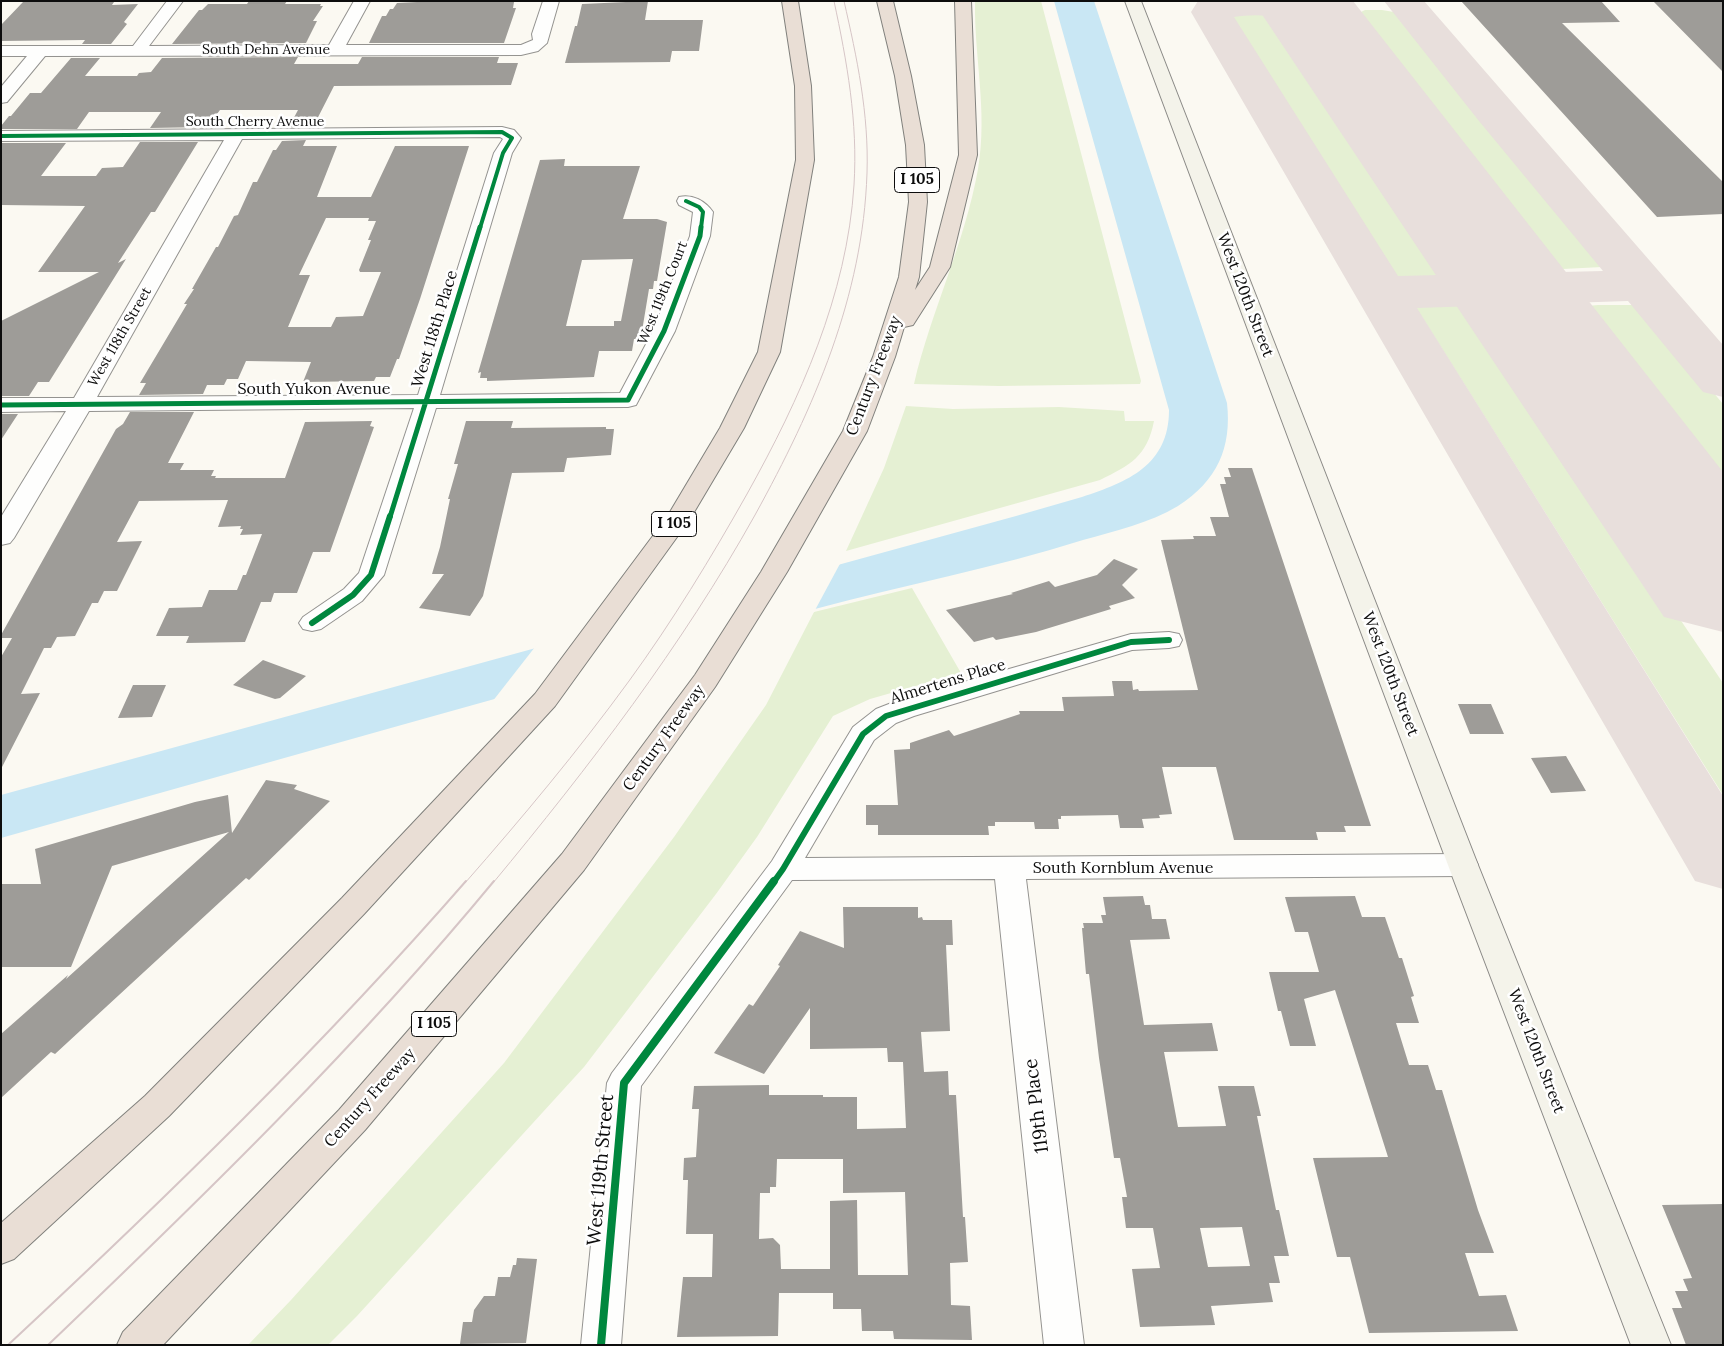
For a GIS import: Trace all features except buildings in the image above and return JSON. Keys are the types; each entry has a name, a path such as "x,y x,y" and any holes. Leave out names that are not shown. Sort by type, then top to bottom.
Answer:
{"highway":[{"path":"774,1 793,29"},
{"name":"I 105","path":"1,1247 157,1106 353,906 545,700 678,519 732,428 769,352 805,160 803,86 790,1"},
{"name":"Century Freeway","path":"137,1345 352,1120 573,862 705,681 774,572 855,431 884,356 909,277 918,202 915,145 903,76 885,1"},
{"path":"884,356 940,267 968,155 963,1"}],"main road":[{"name":"West 120th Street","path":"1133,1 1463,865 1650,1345"}],"street":[{"path":"137,51 175,1"},
{"path":"335,50 362,1"},
{"name":"South Dehn Avenue","path":"1,52 532,48 538,45 541,40 540,34 550,1"},
{"path":"1,98 40,51"},
{"name":"South Cherry Avenue","path":"1,136 502,132 508,134"},
{"name":"West 118th Street","path":"1,538 82,404 236,134"},
{"name":"West 118th Place","path":"312,623 353,595 371,575 427,402 503,153 512,138 508,134"},
{"name":"West 119th Court","path":"628,400 664,331 700,236 703,212 699,207 686,201"},
{"name":"South Yukon Avenue","path":"1,405 628,400"},
{"name":"Almertens Place","path":"783,869 854,746 863,734 886,716 904,708 1132,642 1169,640"},
{"name":"South Kornblum Avenue","path":"783,869 1463,865"},
{"name":"119th Place","path":"1009,868 1064,1345"},
{"name":"West 119th Street","path":"601,1345 624,1084 783,869"}],"green space":[{"path":"975,1 1041,1 1141,381 1140,384 999,386 914,384 929,330 965,224 978,169 982,126"},
{"path":"1365,10 1394,12 1401,17 1599,256 1604,263 1602,267 1563,269 1548,264 1357,16 1357,14"},
{"path":"1262,12 1277,14 1283,20 1276,21 1446,273 1457,273 1459,277 1453,283 1436,286 1407,285 1398,282 1385,271 1392,271 1236,22 1230,22 1228,18 1230,15"},
{"path":"1450,300 1473,304 1480,309 1471,309 1723,683 1723,795 1422,317 1415,317 1412,310 1414,305"},
{"path":"1632,305 1643,309 1723,404 1723,490 1585,310 1587,306"},
{"path":"906,406 953,409 1059,407 1124,411 1125,421 1154,421 1151,433 1142,452 1120,470 1100,480 846,551 884,468"},
{"path":"912,588 961,673 870,699 833,716 757,837 584,1067 357,1316 328,1345 248,1345 291,1300 504,1063 674,837 766,705 814,612"}],"water":[{"path":"1054,1 1094,1 1227,403 1227,435 1224,449 1212,474 1192,496 1167,512 1120,530 983,568 848,600 746,627 1,838 1,795 1024,514 1115,485 1143,468 1154,458 1162,445 1167,429 1169,410"}],"pier":[{"path":"842,560 814,612 492,702 535,647"}],"taxiway":[{"path":"1325,1 1318,4 1312,10 1317,22 1293,10 1266,5 1237,4 1212,9 1211,12 1374,283"},
{"path":"1403,1 1635,276"},
{"path":"1374,283 1383,290 1404,293 1623,286 1633,284 1635,276"},
{"path":"1635,276 1723,380"},
{"path":"1374,283 1723,861"}],"runway":[{"path":"1302,1 1723,582"}],"tram line":[{"path":"465,883 570,759 661,636 705,566 767,458 818,345 842,266 850,226 854,185 853,115 834,1"},
{"path":"493,883 633,705 727,564 777,475 797,434 832,350 856,263 863,219 867,173 864,108 858,65 844,1"},
{"path":"8,1345 127,1233 243,1119 356,1002 466,881"},
{"path":"48,1345 221,1177 334,1062 442,943 494,881"}],"cycle path":[{"path":"1,136 502,132 512,138 503,153 422,418 371,575 353,595 312,623"},
{"path":"1,405 628,400 664,331 700,236 703,212 699,207 686,201"},
{"path":"601,1345 624,1083 783,869 863,734 886,716 904,709 1131,642 1169,640"}]}
